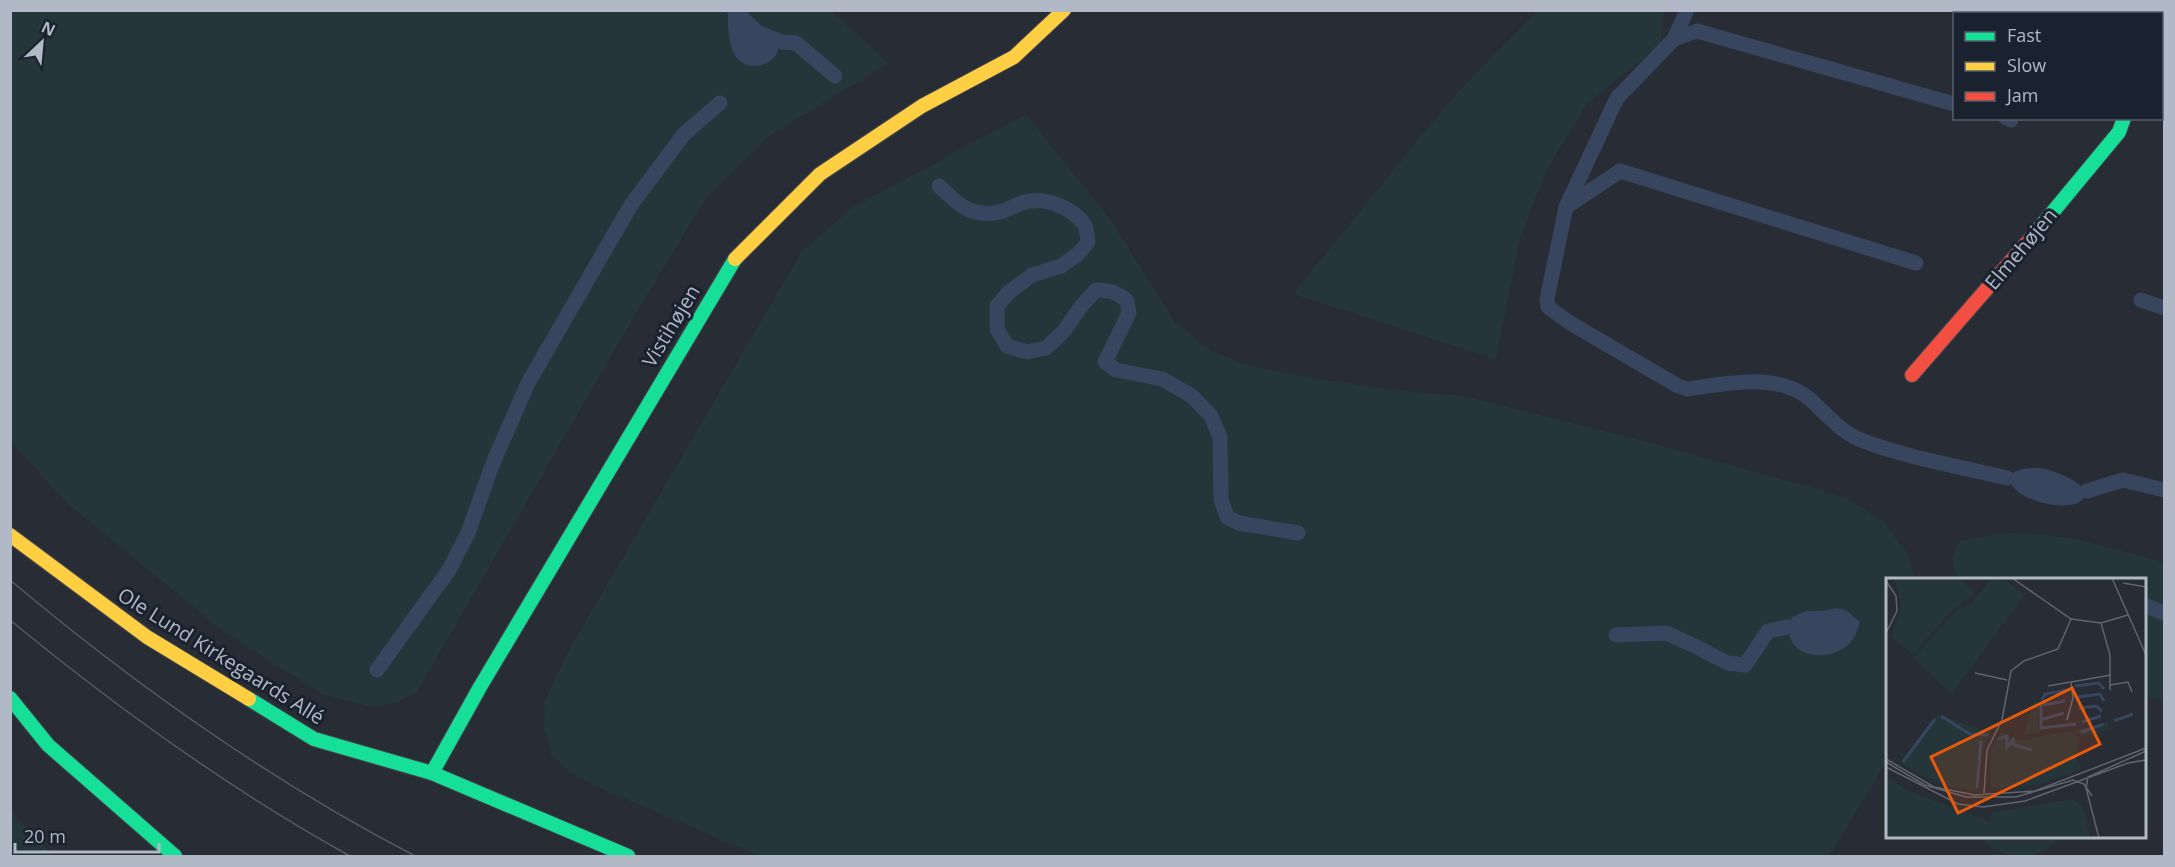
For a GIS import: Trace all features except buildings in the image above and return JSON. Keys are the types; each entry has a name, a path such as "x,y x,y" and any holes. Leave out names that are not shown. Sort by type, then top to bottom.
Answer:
{"street":[{"name":"Vistihøjen","path":"432,773 486,677 735,259 820,174 922,106 1014,57 1064,10"},
{"name":"Elmehøjen","path":"1912,375 2070,192 2119,132 2123,120"},
{"name":"Ole Lund Kirkegaards Allé","path":"10,535 147,637 314,739 432,773 628,856"},
{"path":"10,698 48,745 175,856"}],"shaded area":[{"path":"11,11 831,11 889,63 769,136 706,198 632,320 417,692 399,702 371,707 322,694 222,630 67,503 11,442"},
{"path":"1537,11 1664,11 1661,43 1587,104 1546,171 1520,239 1496,359 1293,294 1452,98"},
{"path":"1026,114 1112,222 1175,322 1213,352 1250,366 1306,377 1400,391 1464,396 1644,441 1850,500 1884,522 1906,552 1915,578 1886,578 1886,763 1833,850 1827,856 760,856 607,791 570,772 551,754 544,726 545,701 567,653 802,251 850,209"},
{"path":"2005,533 2039,534 2075,539 2164,562 2164,702 2145,695 2145,578 1957,578 1953,559 1961,541"},
{"path":"11,812 53,856 11,856"},
{"path":"1980,837 2059,837 2052,845 2031,855 2008,855 1987,845"}],"water":[{"path":"733,11 748,17 774,38 778,44 777,54 769,62 751,66 745,65 737,58 731,46 729,32 728,13"},
{"path":"2040,468 2076,482 2087,491 2084,498 2069,505 2039,502 2020,493 2007,478 2018,470"},
{"path":"1838,608 1847,611 1860,622 1850,643 1829,654 1806,653 1797,648 1791,640 1789,630 1792,617 1806,611"}],"waterway":[{"path":"734,10 757,32 782,42 796,43 835,76"},
{"path":"1687,10 1674,39 1617,98 1566,207 1547,299 1548,307 1570,323 1678,386 1687,389 1751,382 1783,385 1811,400 1840,428 1861,440 1914,457 2007,478"},
{"path":"1674,39 1697,31 1953,104"},
{"path":"377,670 449,570 468,533 493,463 528,383 631,205 684,134 720,103"},
{"path":"1566,207 1620,171 1916,263"},
{"path":"939,186 958,203 975,212 996,213 1023,202 1045,201 1074,214 1084,224 1088,242 1078,254 1061,266 1032,275 1009,292 997,306 997,329 1007,346 1027,352 1046,348 1064,331 1082,305 1096,290 1120,295 1127,301 1129,313 1105,362 1116,370 1162,379 1192,396 1211,416 1220,437 1221,499 1227,517 1239,523 1298,533"},
{"path":"2141,300 2164,308"},
{"path":"2087,491 2123,480 2164,490"},
{"path":"2145,605 2164,613"},
{"path":"1616,635 1666,633 1727,663 1745,665 1768,631 1788,627"}],"tram line":[{"path":"10,580 106,657 205,729 308,796 415,856"},
{"path":"10,620 91,685 175,746 261,803 350,856"}],"traffic: fast":[{"path":"2037,231 2119,132 2123,120"},
{"path":"432,773 480,687 735,259"},
{"path":"10,698 48,745 175,856"},
{"path":"249,699 314,739 432,773 628,856"}],"traffic: slow":[{"path":"735,259 820,174 922,106 1014,57 1064,10"},
{"path":"10,535 147,637 249,699"}],"traffic: jam":[{"path":"1912,375 2037,231"}]}
